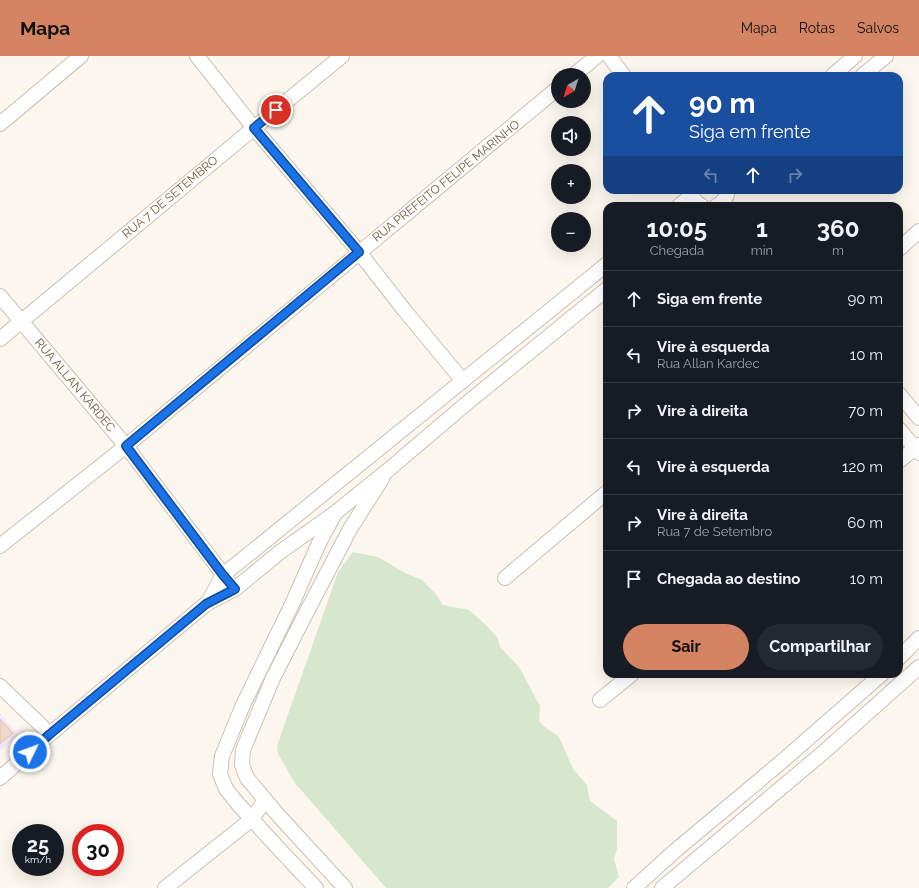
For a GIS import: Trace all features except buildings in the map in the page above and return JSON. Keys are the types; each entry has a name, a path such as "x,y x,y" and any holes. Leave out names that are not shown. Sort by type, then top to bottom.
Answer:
{"street":[{"path":"0,124 81,56"},
{"path":"197,56 254,128 359,252 405,311 463,381"},
{"name":"RUA 7 DE SETEMBRO","path":"0,339 342,56"},
{"path":"583,68 598,56"},
{"path":"609,56 621,72"},
{"path":"837,72 855,56"},
{"path":"867,72 886,56"},
{"name":"RUA PREFEITO FELIPE MARINHO","path":"0,546 126,446 551,94"},
{"path":"683,202 690,194"},
{"path":"903,245 919,231"},
{"path":"206,604 223,575 603,267"},
{"path":"0,778 50,734 206,604 235,589 280,552 335,513 388,471 467,403 603,292"},
{"name":"RUA ALLAN KARDEC","path":"0,296 126,446 235,589"},
{"path":"903,399 919,418"},
{"path":"903,433 918,449 903,458"},
{"path":"345,888 246,778 242,765 243,750 273,678 302,621 350,530 388,471"},
{"path":"505,578 603,495"},
{"path":"316,888 226,789 220,774 222,756 244,705 319,543 335,513"},
{"path":"903,654 919,638"},
{"path":"662,888 826,751 919,667"},
{"path":"600,700 627,678"},
{"path":"634,888 676,850 779,764 877,678"},
{"path":"0,686 50,734"},
{"path":"165,888 252,819 265,800"}],"shaded area":[{"path":"0,713 19,736 0,751"}],"green space":[{"path":"353,552 378,557 405,573 422,580 435,593 443,605 469,610 497,637 500,647 519,667 540,706 539,721 559,737 573,769 587,785 590,801 617,821 617,849 614,859 619,877 608,888 386,888 295,783 278,754 277,746 338,572"}],"route":[{"path":"30,752 206,604 235,589 126,446 359,252 254,128 276,110"}]}
